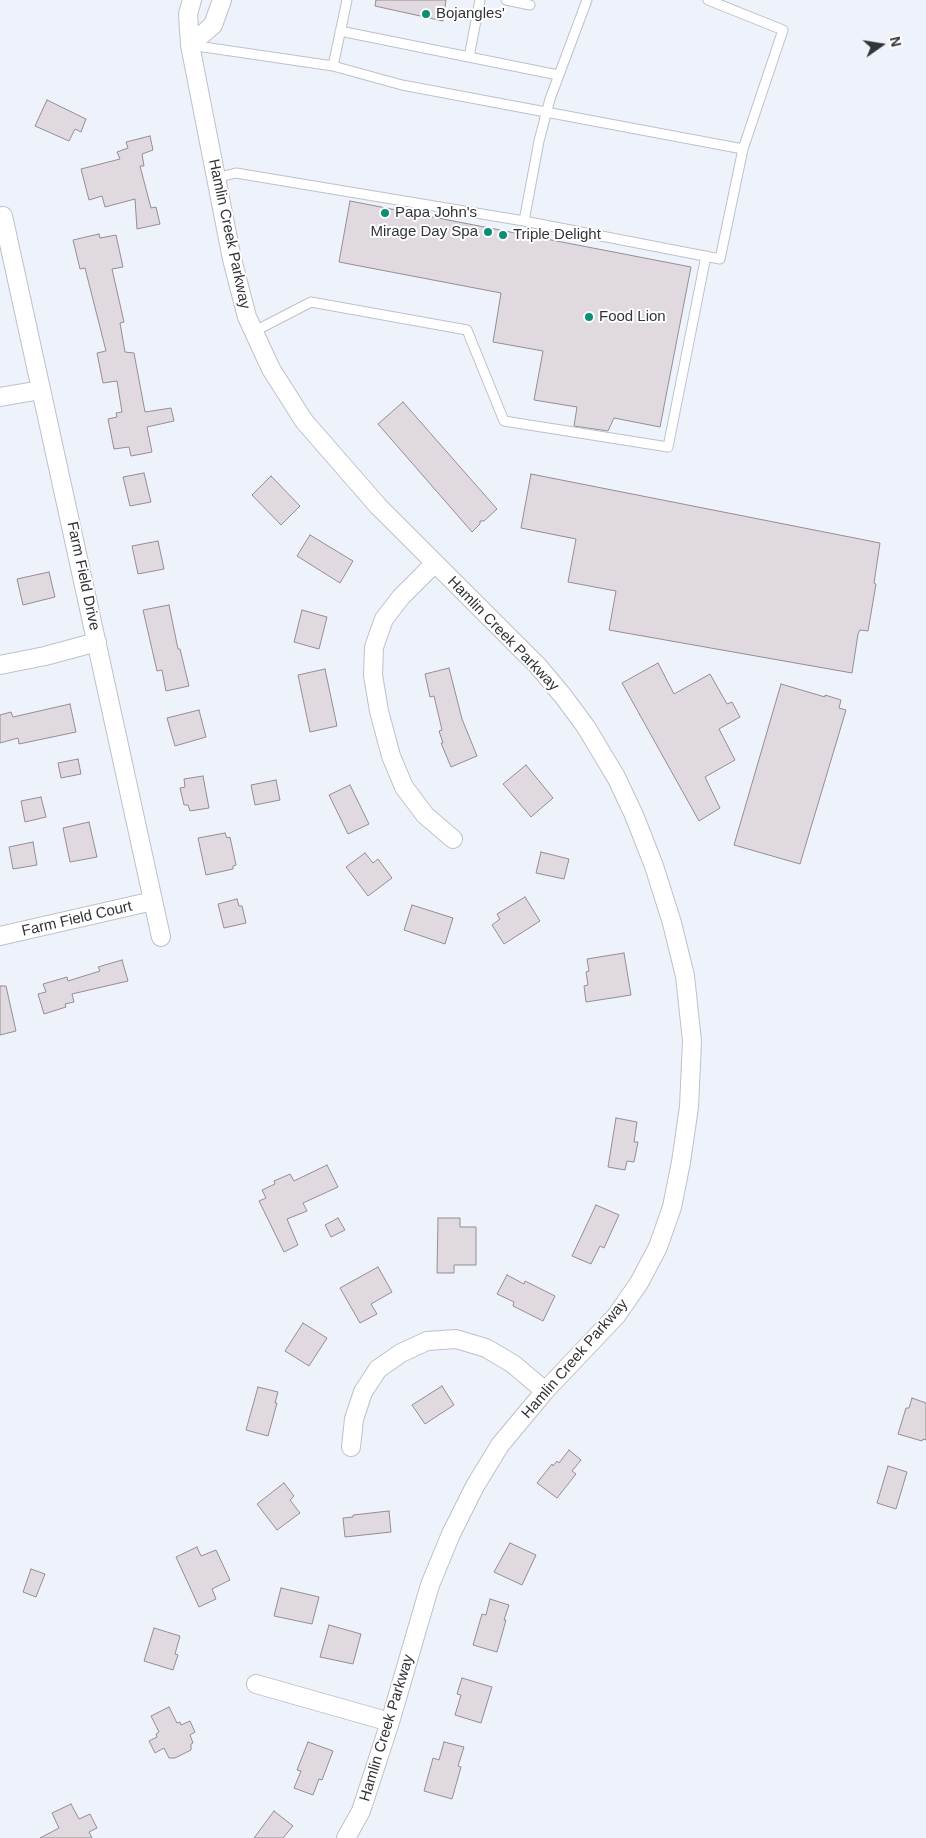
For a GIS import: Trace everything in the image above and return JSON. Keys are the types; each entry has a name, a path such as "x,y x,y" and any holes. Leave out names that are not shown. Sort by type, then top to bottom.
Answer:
{"street":[{"name":"Hamlin Creek Parkway","path":"192,0 188,14 190,45 232,259 247,317 253,332 271,369 304,421 378,506 538,666 586,727 616,777 634,815 654,866 685,976 692,1042 689,1107 681,1162 669,1215 654,1254 639,1283 616,1316 544,1391 500,1445 475,1486 451,1534 430,1585 390,1722 361,1811 346,1838"},
{"path":"190,45 213,25 222,0"},
{"name":"Farm Field Drive","path":"3,216 161,937"},
{"path":"0,397 41,390"},
{"path":"435,564 401,597 384,619 374,647 373,675 379,711 391,756 404,787 426,816 453,839"},
{"path":"0,665 45,656 97,642"},
{"name":"Farm Field Court","path":"0,936 153,901"},
{"path":"351,1447 354,1419 362,1392 378,1370 401,1353 427,1341 456,1339 486,1348 513,1364 544,1391"},
{"path":"256,1684 390,1722"}],"lane":[{"path":"332,66 346,0"},
{"path":"469,57 480,0"},
{"path":"506,0 530,5"},
{"path":"524,221 539,142 547,112 558,75 587,0"},
{"path":"216,178 236,174 524,221 720,259 743,149 783,30 708,0"},
{"path":"340,31 558,75"},
{"path":"190,45 332,66 394,83 743,149"},
{"path":"253,332 311,302 467,330 504,421 668,447 706,256"}],"building":[{"name":"Bojangles'","path":"376,0 446,0 443,21 375,6"},
{"path":"47,100 86,119 81,132 75,129 69,141 35,126"},
{"path":"150,136 153,150 142,154 144,166 140,166 151,208 156,207 160,224 137,229 135,199 105,207 102,196 89,200 81,169 120,159 117,152 128,148 126,142"},
{"name":"Food Lion","path":"350,201 691,267 660,427 614,418 608,431 574,426 577,407 534,400 543,351 493,342 501,293 339,262"},
{"path":"99,234 100,238 116,235 123,267 112,269 124,322 120,323 125,352 134,353 145,412 171,408 174,421 147,427 152,452 131,456 129,447 114,449 108,419 117,417 116,413 122,412 117,381 103,383 97,353 106,351 85,268 80,269 73,240"},
{"path":"403,402 497,509 484,521 480,521 480,524 472,532 378,424"},
{"path":"144,473 151,502 130,506 123,477"},
{"path":"531,474 880,543 874,583 876,584 868,631 860,630 858,634 852,673 609,630 616,591 568,582 576,539 521,528"},
{"path":"271,476 300,506 281,525 252,495"},
{"path":"310,535 353,561 340,583 297,556"},
{"path":"158,541 164,569 138,574 132,546"},
{"path":"49,572 55,597 23,605 17,579"},
{"path":"169,605 178,649 180,649 189,686 166,691 162,670 157,671 143,610"},
{"path":"302,610 327,617 319,649 294,642"},
{"path":"658,663 674,694 710,674 727,704 732,702 740,717 719,729 735,760 705,777 720,808 699,821 622,683"},
{"path":"449,668 462,719 477,756 451,767 441,743 443,743 439,731 442,730 434,696 430,697 425,674"},
{"path":"325,669 337,726 310,732 298,675"},
{"path":"781,684 841,700 839,708 846,710 800,864 734,845"},
{"path":"70,704 76,732 19,744 18,738 0,743 0,715 11,712 13,717"},
{"path":"199,710 206,737 175,746 167,718"},
{"path":"78,759 81,774 61,778 58,763"},
{"path":"526,765 553,798 531,817 503,784"},
{"path":"203,776 209,808 190,811 188,805 184,805 180,788 185,787 184,779"},
{"path":"276,780 280,800 255,805 251,785"},
{"path":"350,785 369,824 348,834 329,795"},
{"path":"41,797 46,817 25,822 21,801"},
{"path":"89,822 97,857 70,862 63,828"},
{"path":"225,833 227,838 230,837 236,865 233,866 233,869 206,875 198,838"},
{"path":"33,842 37,865 13,869 9,847"},
{"path":"541,852 569,859 564,879 536,873"},
{"path":"365,853 373,863 378,859 392,878 368,896 346,867"},
{"path":"525,897 540,921 504,944 492,925 500,919 497,914"},
{"path":"237,899 239,906 242,906 246,923 224,928 218,904"},
{"path":"412,905 453,918 445,944 404,930"},
{"path":"624,953 631,995 586,1002 584,986 588,985 586,972 589,971 587,959"},
{"path":"122,960 128,981 72,994 74,1002 65,1004 66,1007 44,1014 38,994 46,992 43,984 67,977 68,981 100,971 98,967"},
{"path":"0,986 6,986 16,1031 0,1035"},
{"path":"616,1118 637,1122 634,1142 638,1142 634,1162 627,1161 625,1170 608,1167"},
{"path":"327,1165 338,1187 303,1203 307,1211 287,1219 298,1245 284,1252 259,1201 266,1198 262,1190 275,1184 274,1181 290,1174 294,1181"},
{"path":"596,1205 619,1215 604,1248 600,1246 591,1264 572,1256"},
{"path":"338,1218 345,1230 331,1237 325,1225"},
{"path":"438,1218 460,1218 460,1227 476,1227 476,1265 454,1265 454,1273 437,1273"},
{"path":"378,1267 392,1292 371,1304 377,1314 360,1323 340,1288"},
{"path":"507,1275 524,1284 525,1281 555,1296 543,1321 513,1306 514,1302 497,1294"},
{"path":"303,1323 327,1338 309,1366 285,1351"},
{"path":"442,1386 454,1405 425,1424 412,1405"},
{"path":"258,1387 278,1392 268,1436 246,1430"},
{"path":"912,1398 926,1403 926,1440 923,1439 922,1441 898,1434 906,1408 909,1408"},
{"path":"569,1450 581,1460 572,1471 576,1474 557,1498 537,1483 552,1464 553,1466 557,1461 559,1463"},
{"path":"888,1466 907,1472 896,1509 877,1503"},
{"path":"284,1483 294,1496 290,1500 300,1513 277,1530 257,1504"},
{"path":"389,1511 391,1532 345,1537 343,1518"},
{"path":"510,1543 536,1555 522,1585 494,1572"},
{"path":"197,1547 201,1556 216,1550 230,1580 212,1589 216,1599 199,1607 176,1557"},
{"path":"31,1569 45,1574 36,1597 23,1592"},
{"path":"281,1588 319,1597 312,1624 274,1616"},
{"path":"490,1599 509,1605 497,1652 473,1645 482,1614 486,1615"},
{"path":"329,1625 361,1634 353,1664 320,1657"},
{"path":"154,1628 180,1636 175,1654 178,1655 173,1670 144,1661"},
{"path":"462,1678 492,1687 481,1723 455,1715 461,1695 457,1694"},
{"path":"169,1707 177,1723 180,1722 181,1725 190,1721 195,1732 190,1735 193,1743 191,1744 191,1750 175,1758 169,1758 164,1748 155,1753 149,1741 157,1737 156,1734 159,1732 151,1716"},
{"path":"308,1742 333,1751 322,1780 319,1779 313,1795 294,1788 301,1771 297,1770"},
{"path":"444,1742 464,1747 458,1766 461,1767 452,1799 424,1791 433,1758 439,1760"},
{"path":"71,1804 79,1819 90,1814 97,1828 89,1832 92,1838 40,1838 59,1828 52,1813"},
{"path":"274,1811 293,1826 283,1838 254,1838"}],"place":[{"name":"Bojangles'","path":"426,14"},
{"name":"Papa John's","path":"385,213"},
{"name":"Mirage Day Spa","path":"488,232"},
{"name":"Triple Delight","path":"503,235"},
{"name":"Food Lion","path":"589,317"}]}
